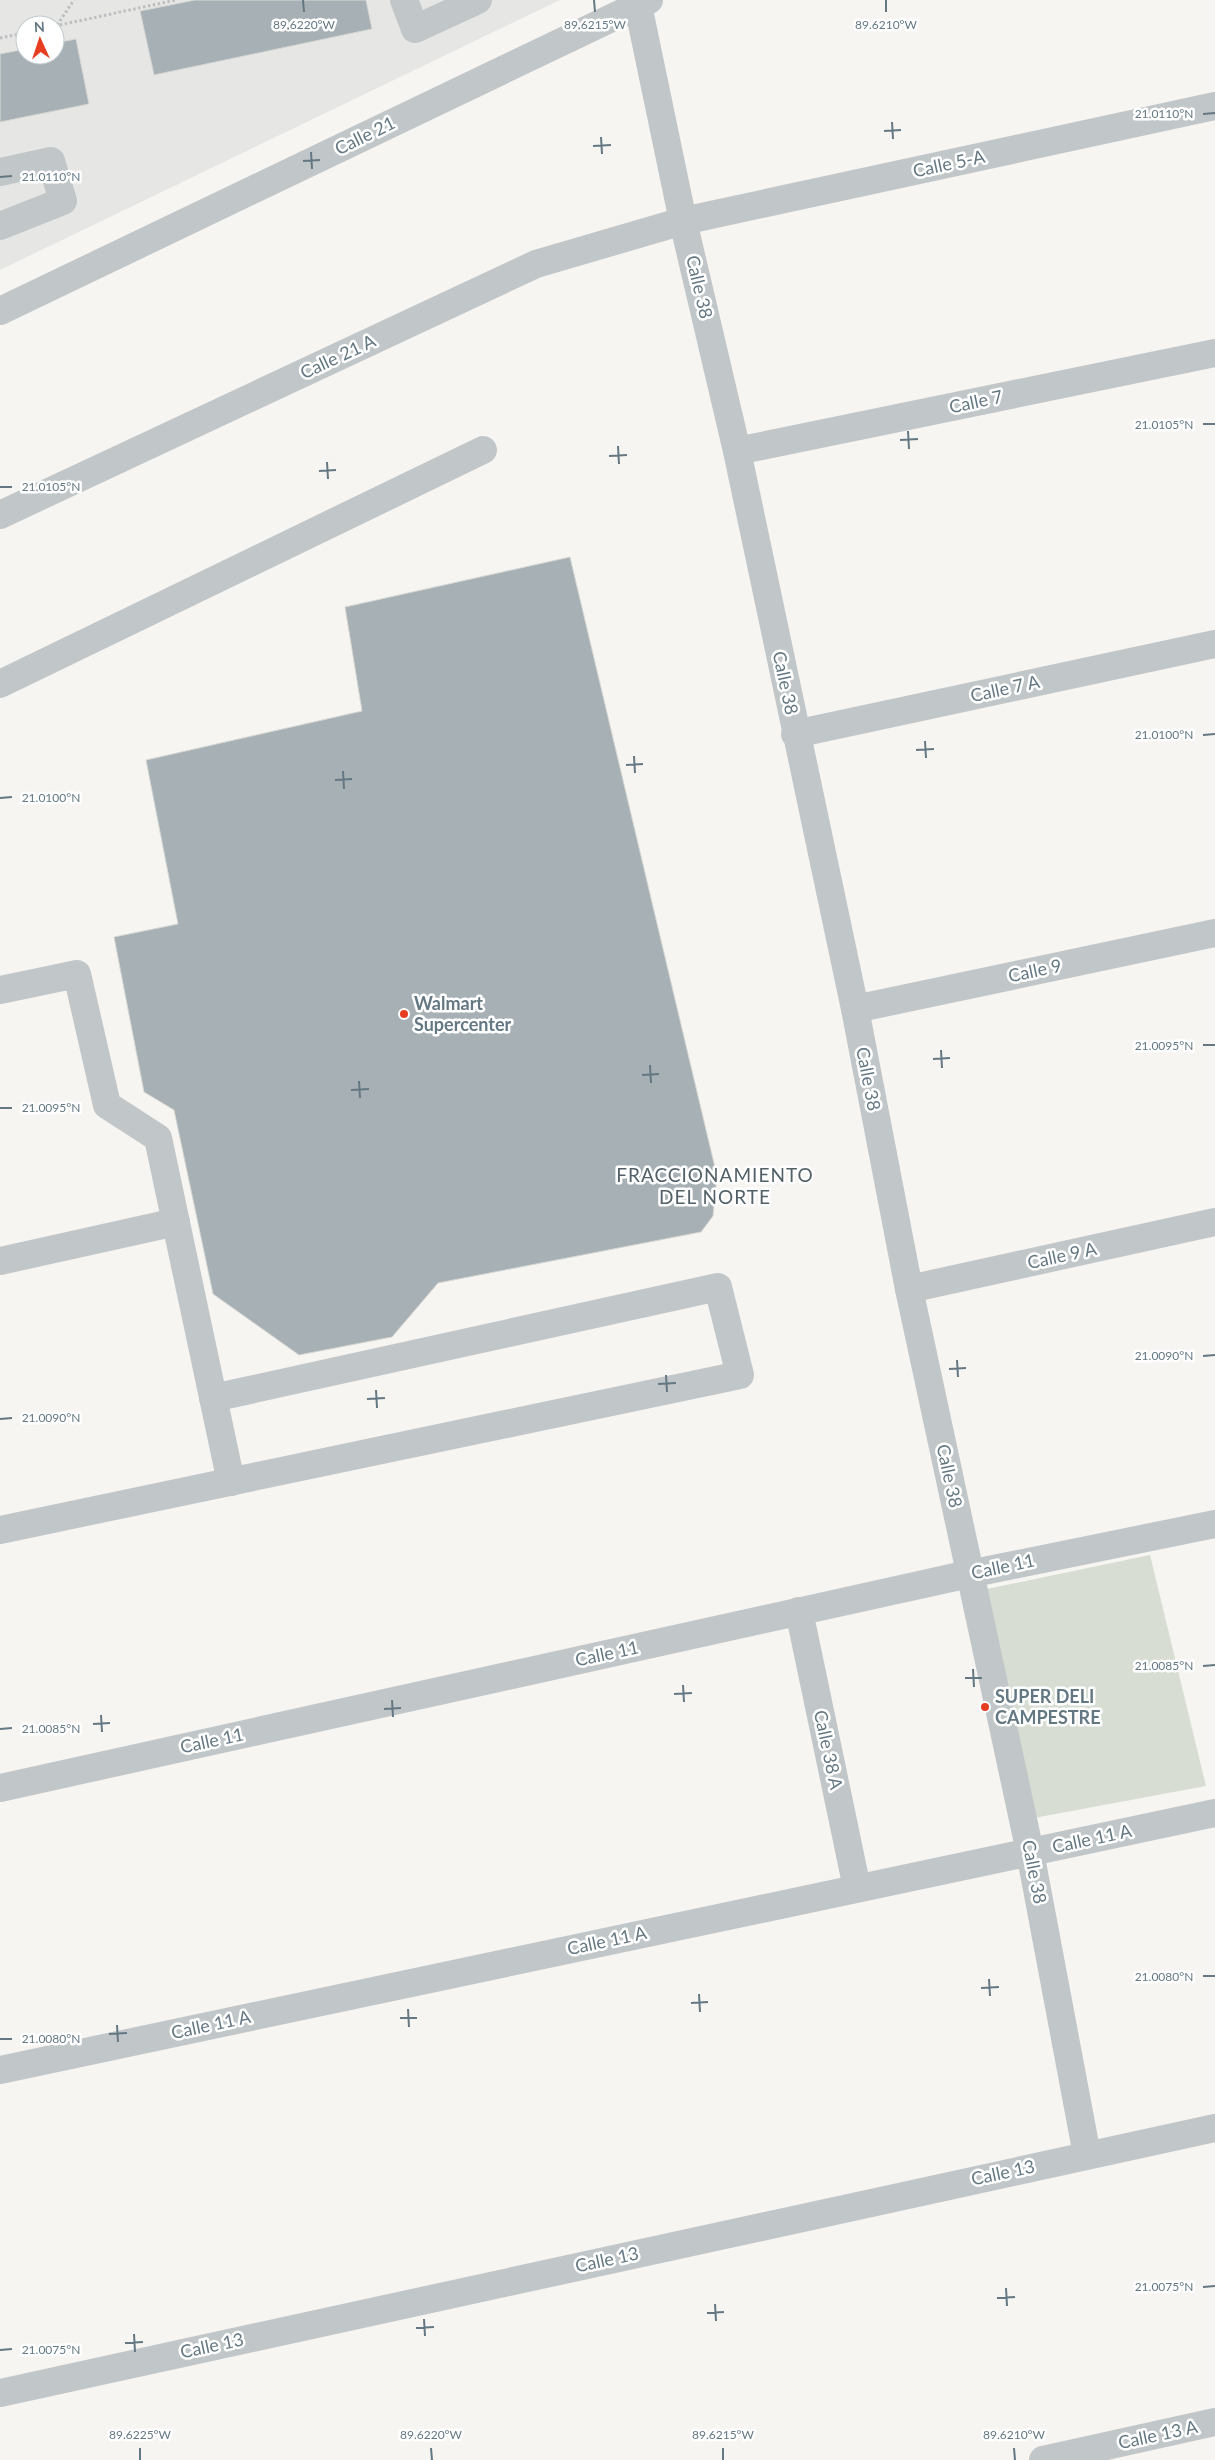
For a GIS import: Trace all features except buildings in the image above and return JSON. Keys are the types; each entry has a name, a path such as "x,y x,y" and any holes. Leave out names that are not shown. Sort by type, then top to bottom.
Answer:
{"street":[{"path":"404,0 415,29 478,0"},
{"name":"Calle 38","path":"643,3 684,221 737,451 795,734 855,1009 909,1289 1030,1852 1087,2155"},
{"name":"Calle 21","path":"0,311 643,3"},
{"name":"Calle 5-A","path":"684,221 1215,106"},
{"path":"0,172 51,161 63,201 0,226"},
{"name":"Calle 21 A","path":"0,515 536,264 684,221"},
{"name":"Calle 7","path":"737,451 1215,353"},
{"path":"0,684 483,450"},
{"name":"Calle 7 A","path":"795,734 1215,644"},
{"name":"Calle 9","path":"855,1009 1215,933"},
{"path":"0,990 77,974 107,1105 158,1138 231,1482"},
{"path":"0,1261 176,1222"},
{"name":"Calle 9 A","path":"909,1289 1215,1222"},
{"path":"0,1530 740,1375 718,1287 214,1398"},
{"name":"Calle 11","path":"0,1788 970,1574 1215,1524"},
{"name":"Calle 38 A","path":"800,1611 856,1888"},
{"name":"Calle 11 A","path":"0,2070 1215,1813"},
{"name":"Calle 13","path":"0,2393 1215,2128"},
{"name":"Calle 13 A","path":"1043,2460 1215,2422"}],"path":[{"path":"64,15 74,0"},
{"path":"65,24 176,0"},
{"path":"0,38 15,35"}],"shaded area":[{"path":"0,0 560,0 0,270"},
{"path":"1150,1555 1206,1786 1034,1818 987,1589"}],"place":[{"name":"Walmart Supercenter","path":"404,1014"},
{"name":"SUPER DELI CAMPESTRE","path":"985,1707"}],"district":[{"name":"FRACCIONAMIENTO DEL NORTE","path":"715,1186"}]}
